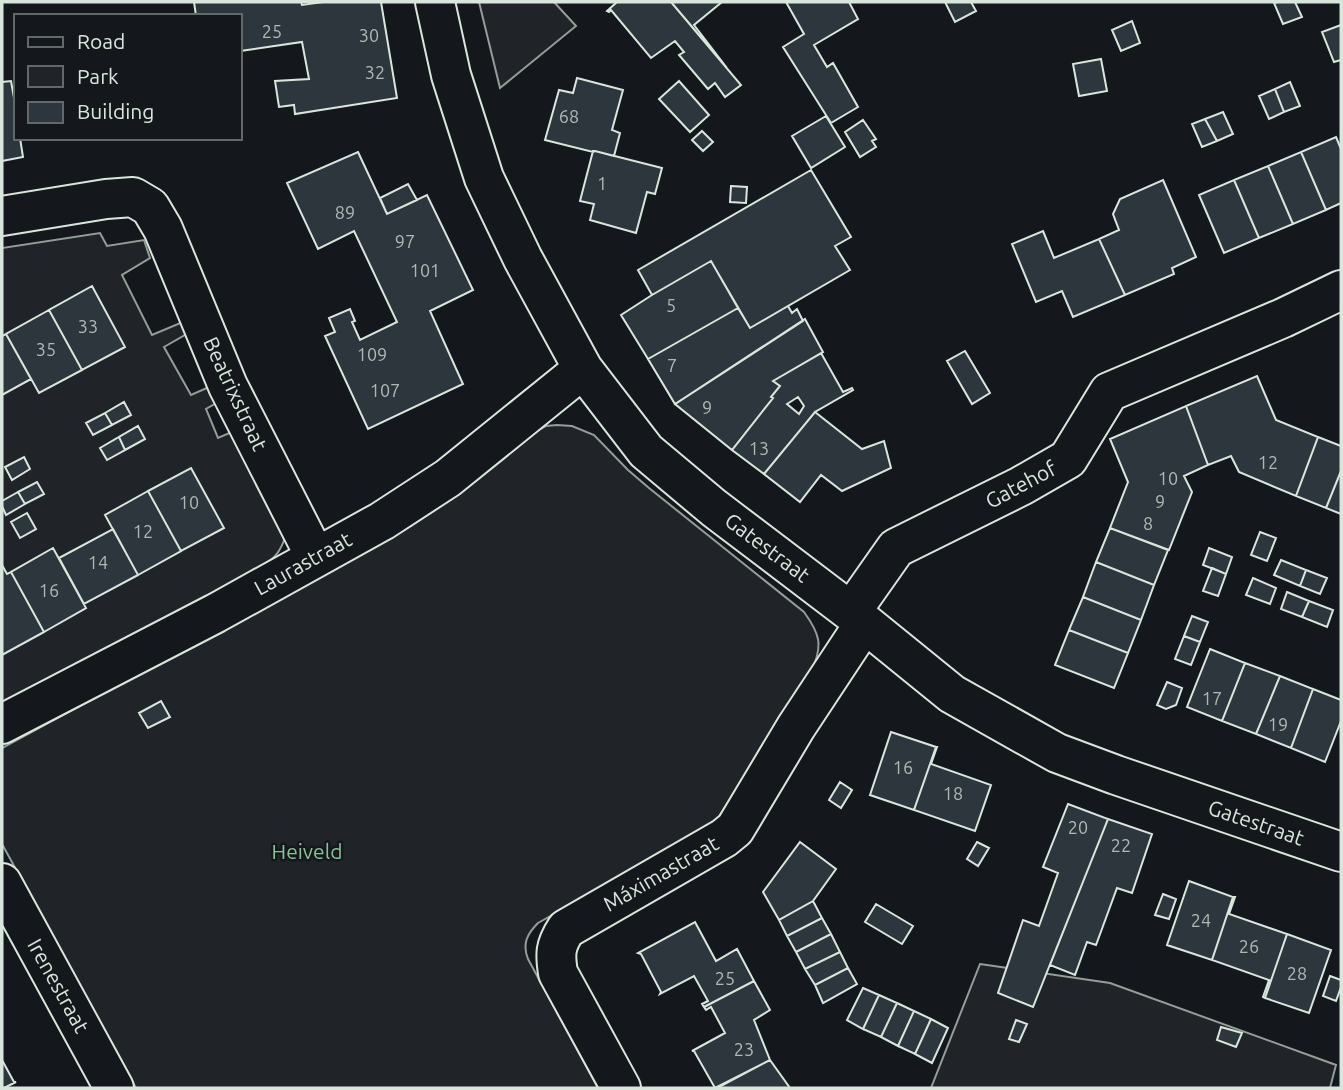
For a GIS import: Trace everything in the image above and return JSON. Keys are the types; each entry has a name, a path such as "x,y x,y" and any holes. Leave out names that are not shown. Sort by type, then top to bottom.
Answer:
{"street":[{"name":"Gatestraat","path":"435,2 451,75 484,177 523,259 583,369 646,451 714,508 952,694 1057,753 1341,852"},
{"name":"Beatrixstraat","path":"2,216 133,197 150,207 163,229 228,386 315,556"},
{"name":"Gatehof","path":"858,618 896,548 1021,486 1068,459 1110,392 1283,318 1341,290"},
{"name":"Laurastraat","path":"2,724 216,613 382,521 448,478 583,369"},
{"name":"Máximastraat","path":"621,1088 558,973 555,953 561,937 566,929 724,838 735,829 858,618"},
{"name":"Irenestraat","path":"2,883 114,1088"}],"green space":[{"path":"479,2 554,2 576,26 500,88"},
{"path":"100,233 107,246 144,240 150,258 122,275 152,335 185,321 190,332 164,347 191,395 216,384 220,401 206,409 218,438 234,431 286,535 277,553 262,566 2,707 2,248"},
{"name":"Heiveld","path":"546,426 572,426 594,435 649,488 804,612 814,627 819,646 812,670 713,826 538,923 528,935 525,949 528,959 598,1088 136,1088 2,844 2,748 411,526 532,433"},
{"path":"980,964 1110,983 1336,1065 1330,1088 931,1088"}],"building":[{"path":"194,2 301,2 302,5 323,2 381,2 397,98 295,114 294,105 279,107 275,81 309,79 302,42 242,51 242,14 196,14"},
{"path":"617,2 671,2 741,85 725,97 715,83 708,89 679,55 684,52 675,41 651,58 611,10 607,11"},
{"path":"671,2 722,2 694,25 727,68"},
{"path":"786,2 849,2 858,19 814,45 827,67 833,63 858,107 831,123 783,47 804,34"},
{"path":"945,2 971,2 976,11 955,22"},
{"path":"1295,2 1302,17 1283,24 1274,3"},
{"path":"1132,21 1140,43 1121,51 1112,30"},
{"path":"1341,25 1341,60 1334,62 1322,32"},
{"path":"1101,59 1107,91 1079,96 1073,64"},
{"path":"577,78 623,90 612,130 620,133 614,156 545,140 559,90 573,93"},
{"path":"11,81 14,98 14,140 20,140 23,157 2,161 2,82"},
{"path":"679,81 709,115 690,132 659,99"},
{"path":"1290,82 1300,106 1284,112 1275,89"},
{"path":"1275,89 1284,112 1269,119 1259,96"},
{"path":"1223,112 1233,134 1217,141 1205,119"},
{"path":"826,116 845,147 811,168 792,136"},
{"path":"1205,119 1217,141 1202,147 1192,124"},
{"path":"863,120 876,139 872,141 876,147 860,157 845,132"},
{"path":"702,131 713,142 703,151 692,140"},
{"path":"1336,137 1341,149 1341,203 1326,210 1301,152"},
{"path":"593,151 662,168 655,194 647,192 636,233 590,220 594,204 580,201"},
{"path":"358,152 387,214 427,195 473,290 430,311 463,384 368,429 325,336 335,332 329,318 350,309 360,340 397,322 354,231 318,249 287,183"},
{"path":"1301,152 1326,210 1293,224 1268,166"},
{"path":"1268,166 1293,224 1259,238 1234,180"},
{"path":"811,170 851,237 835,246 850,270 750,328 711,261 652,295 638,270"},
{"path":"1163,180 1196,257 1172,268 1174,274 1125,295 1099,239 1119,230 1113,214 1120,199"},
{"path":"1234,180 1259,238 1224,253 1199,195"},
{"path":"408,184 417,200 387,214 380,198"},
{"path":"731,186 747,187 746,203 730,202"},
{"path":"1043,231 1054,258 1099,239 1125,295 1073,317 1062,291 1036,302 1012,244"},
{"path":"711,261 738,308 648,359 621,315"},
{"path":"92,286 125,347 82,370 49,310"},
{"path":"788,306 792,313 797,309 803,321 675,404 648,359 738,308 750,328"},
{"path":"49,310 82,370 39,393 6,334"},
{"path":"805,319 823,352 773,381 780,386 771,397 773,398 732,450 675,404"},
{"path":"6,334 31,379 2,395 2,336"},
{"path":"965,351 990,393 972,404 947,361"},
{"path":"821,353 843,392 852,388 853,390 815,412 764,474 732,450 773,398 771,397 780,386 773,381","holes":["798,397 804,406 799,414 787,404"]},
{"path":"1257,376 1276,420 1318,437 1296,496 1239,472 1231,456 1208,465 1186,406"},
{"path":"124,402 131,415 112,425 105,413"},
{"path":"1186,406 1208,465 1184,476 1192,492 1169,550 1110,528 1128,482 1110,439"},
{"path":"815,412 862,449 884,441 891,468 842,491 821,475 800,502 764,474"},
{"path":"105,413 112,425 93,435 86,423"},
{"path":"138,426 145,439 125,450 119,437"},
{"path":"119,437 125,450 107,460 100,448"},
{"path":"1318,437 1341,446 1341,471 1326,508 1296,496"},
{"path":"24,457 30,469 12,480 5,467"},
{"path":"191,468 224,528 181,551 148,491"},
{"path":"1341,471 1341,514 1326,508"},
{"path":"37,482 44,494 25,504 18,492"},
{"path":"148,491 181,551 138,575 105,515"},
{"path":"18,492 25,504 6,515 2,501"},
{"path":"27,513 36,529 20,538 11,522"},
{"path":"1110,528 1168,550 1154,585 1096,562"},
{"path":"113,529 138,575 84,604 59,558"},
{"path":"1260,532 1276,538 1267,561 1251,555"},
{"path":"53,548 86,608 44,632 11,572"},
{"path":"1209,548 1232,557 1226,574 1203,565"},
{"path":"1281,560 1306,570 1300,586 1274,575"},
{"path":"1096,562 1154,585 1141,620 1083,597"},
{"path":"2,565 7,574 11,572 44,632 2,655"},
{"path":"1212,568 1226,574 1218,596 1203,591"},
{"path":"1306,570 1327,578 1320,594 1300,586"},
{"path":"1253,578 1276,588 1270,604 1246,595"},
{"path":"1287,592 1309,601 1302,617 1281,609"},
{"path":"1083,597 1141,620 1128,653 1069,630"},
{"path":"1309,601 1333,610 1327,627 1302,617"},
{"path":"1192,616 1208,622 1200,642 1184,636"},
{"path":"1069,630 1128,653 1114,688 1055,665"},
{"path":"1184,636 1200,642 1191,665 1175,659"},
{"path":"1210,649 1245,663 1222,721 1187,707"},
{"path":"1245,663 1280,676 1256,734 1222,721"},
{"path":"1280,676 1313,689 1291,748 1256,734"},
{"path":"1167,682 1182,688 1176,705 1166,709 1157,705"},
{"path":"1313,689 1341,700 1341,721 1325,762 1291,748"},
{"path":"161,701 170,717 148,728 139,713"},
{"path":"891,732 936,747 914,810 870,795"},
{"path":"936,747 931,764 991,785 975,831 914,810"},
{"path":"840,782 852,790 841,808 829,800"},
{"path":"1068,804 1108,819 1033,1007 998,993 1023,920 1039,926 1058,873 1043,867"},
{"path":"1108,819 1152,834 1132,893 1117,888 1096,945 1087,942 1075,975 1050,965"},
{"path":"800,842 836,869 813,901 779,920 763,892"},
{"path":"977,842 989,848 978,866 967,859"},
{"path":"1189,881 1233,897 1212,960 1167,945"},
{"path":"1163,894 1176,899 1169,919 1155,915"},
{"path":"1233,897 1229,914 1287,934 1265,998 1263,997 1269,980 1212,960"},
{"path":"813,901 822,918 787,936 779,920"},
{"path":"876,904 913,926 902,944 865,922"},
{"path":"822,918 831,934 796,952 787,936"},
{"path":"695,922 716,961 737,949 754,981 704,1007 702,1004 708,1001 694,976 660,994 641,954 638,953"},
{"path":"831,934 840,952 805,969 796,952"},
{"path":"1287,934 1331,950 1309,1013 1265,998"},
{"path":"840,952 848,968 815,985 805,969"},
{"path":"848,968 857,984 823,1003 815,985"},
{"path":"1330,976 1341,980 1336,1001 1323,996"},
{"path":"754,981 770,1010 754,1020 770,1060 715,1088 692,1051 725,1033 711,1007 706,1010 704,1007"},
{"path":"863,988 879,995 863,1029 847,1020"},
{"path":"879,995 897,1003 881,1037 863,1029"},
{"path":"897,1003 914,1011 898,1046 881,1037"},
{"path":"914,1011 931,1019 915,1054 898,1046"},
{"path":"931,1019 948,1028 932,1063 915,1054"},
{"path":"1016,1020 1027,1024 1019,1042 1009,1039"},
{"path":"1221,1027 1242,1033 1236,1047 1217,1040"},
{"path":"2,1060 16,1082 4,1088 2,1088"},
{"path":"770,1060 790,1088 717,1088"}]}
